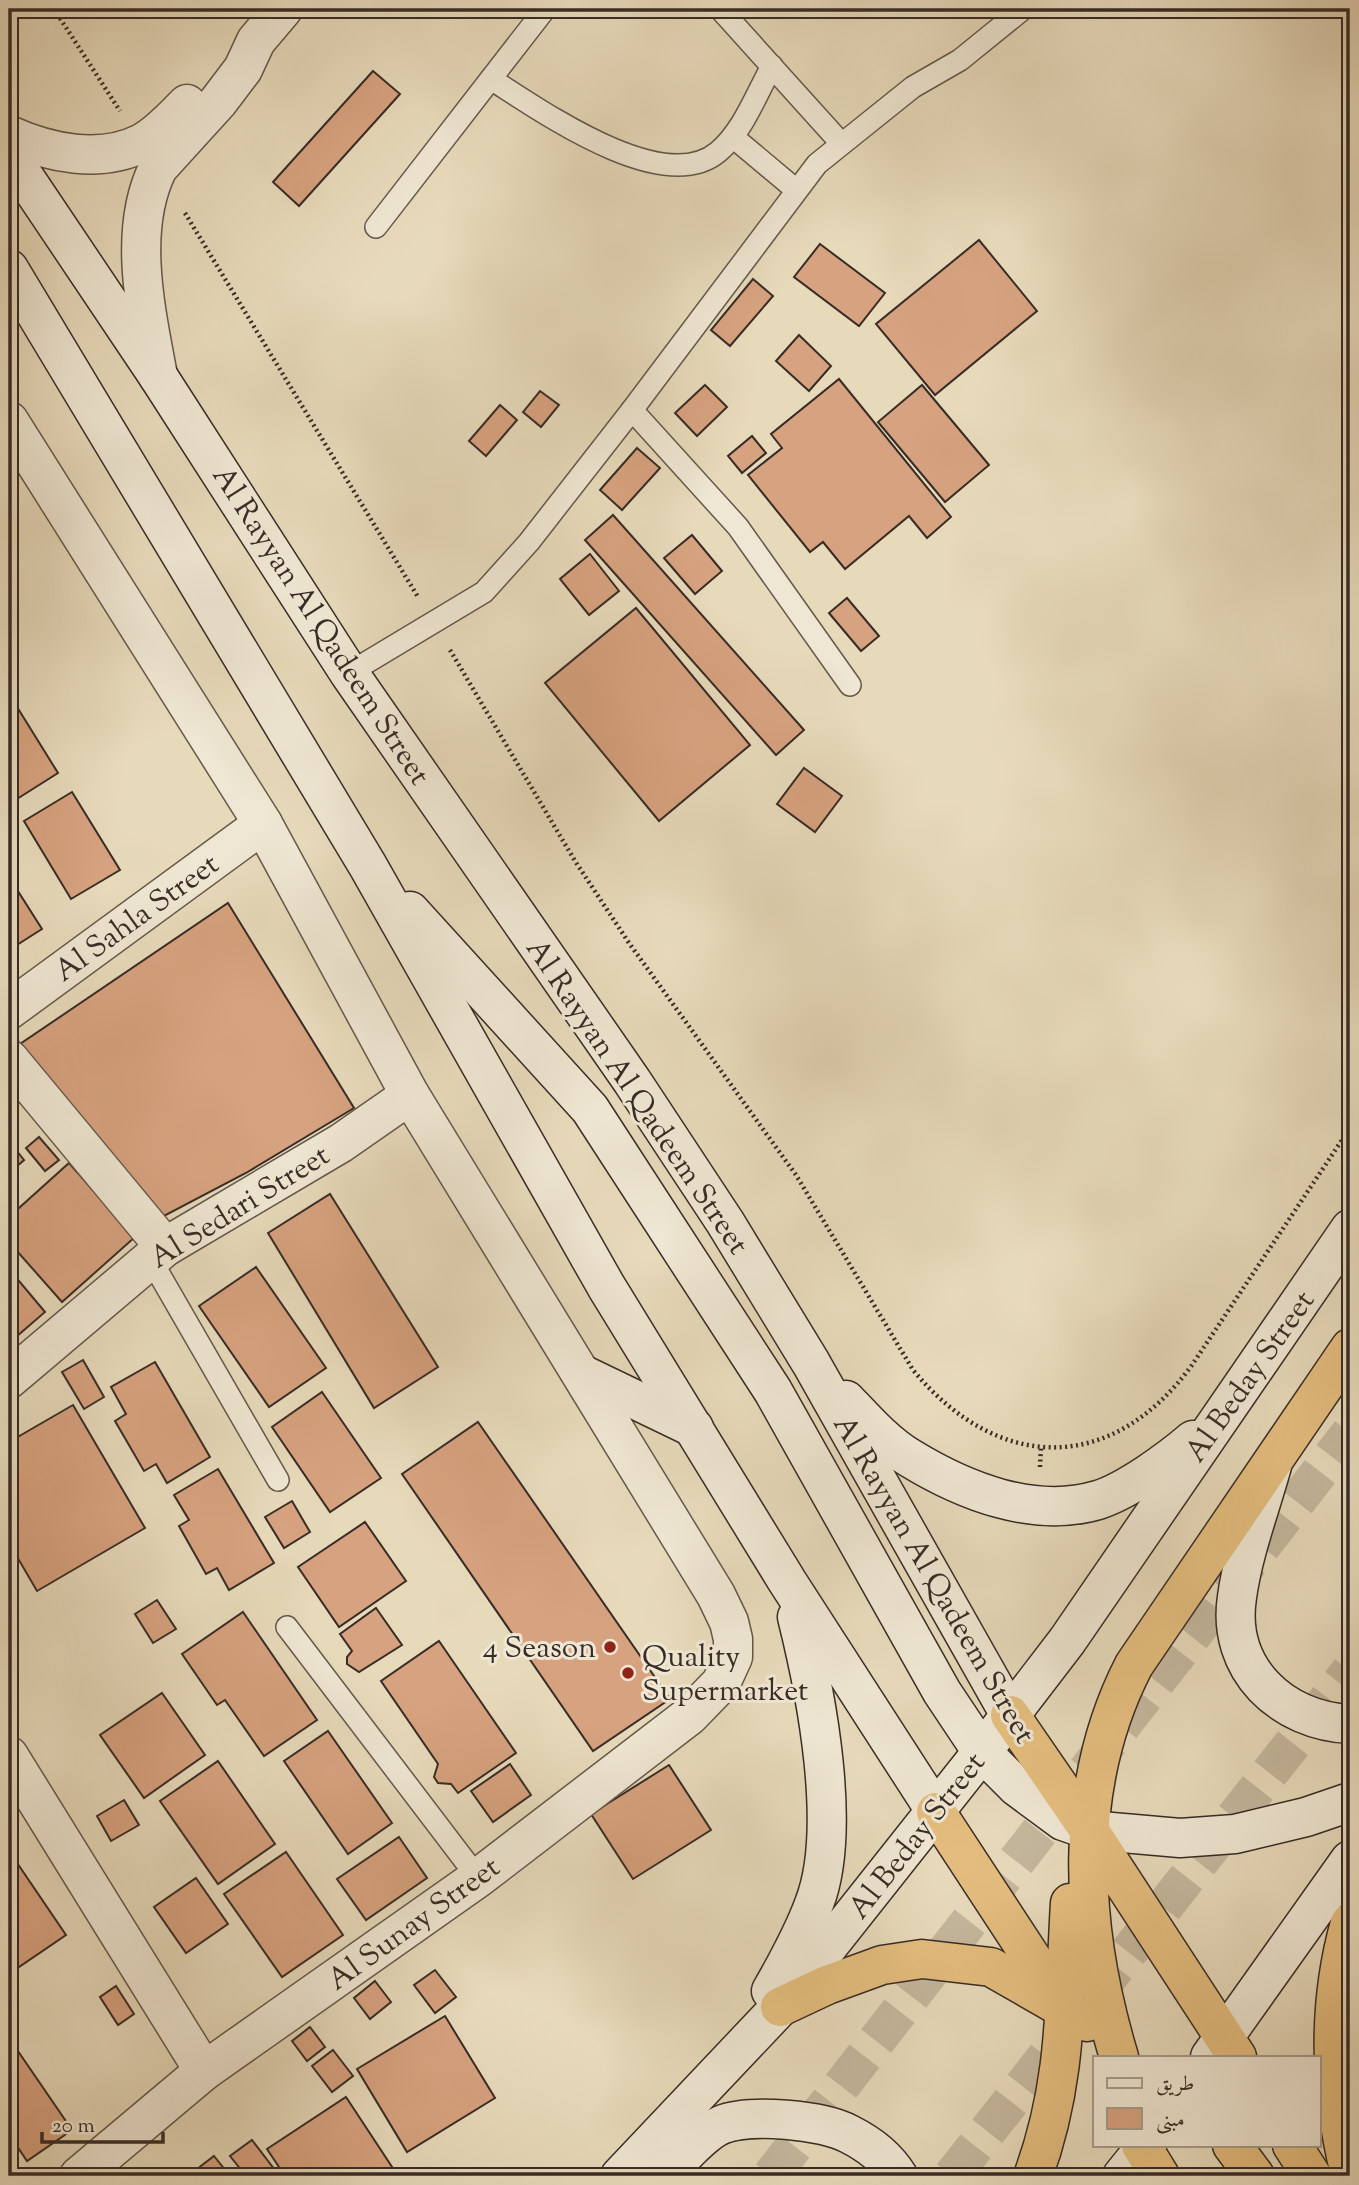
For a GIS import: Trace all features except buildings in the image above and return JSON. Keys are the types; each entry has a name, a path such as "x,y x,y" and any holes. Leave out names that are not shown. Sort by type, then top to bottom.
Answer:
{"highway":[{"path":"1033,2176 1060,2078 1067,2012 1076,1825 1114,1704 1134,1665 1350,1348"},
{"name":"Al Rayyan Al Qadeem Street","path":"1010,1715 1052,1778 1076,1825 1223,2050"},
{"path":"936,1812 1067,2012"},
{"path":"1076,1825 1089,1893 1095,1961 1117,2053"},
{"path":"1350,1923 1342,1953 1332,2041 1339,2130 1350,2174"},
{"path":"780,2007 827,1985 882,1965 922,1959 991,1967 1067,2012 1117,2053"},
{"path":"1233,2146 1255,2176"},
{"path":"1293,2146 1312,2176"}],"street":[{"path":"9,135 28,144 68,154 150,156 225,93 256,41 283,9"},
{"name":"Al Rayyan Al Qadeem Street","path":"9,154 158,376 349,673 632,1081 725,1222 811,1363 1010,1715"},
{"path":"150,156 144,207 143,264 148,320 158,376"},
{"path":"9,269 368,866 606,1286 787,1581 936,1812"},
{"path":"9,421 263,824 410,1095 584,1375 694,1428"},
{"name":"Al Sahla Street","path":"9,1010 263,824"},
{"path":"368,866 590,1109 773,1391 942,1692 982,1752 1017,1787 1076,1825 1180,1838 1234,1834 1306,1817 1350,1802"},
{"path":"9,1059 158,1254"},
{"name":"Al Sedari Street","path":"9,1379 158,1254 363,1129 410,1095"},
{"name":"Al Beday Street","path":"620,2176 780,2007 936,1812 1067,1641 1350,1229"},
{"path":"811,1363 862,1417 907,1457 970,1489 1038,1507 1099,1500 1168,1462 1223,1414"},
{"name":"Al Sunay Street","path":"79,2176 204,2071 478,1878 689,1716 720,1683 733,1657 729,1622 716,1595 584,1375"},
{"path":"1273,1461 1237,1597 1237,1630 1246,1660 1263,1687 1288,1708 1317,1721 1350,1724"},
{"path":"710,2079 751,2024 785,1966 815,1902 826,1843 825,1774 812,1675 787,1581"},
{"path":"9,1756 204,2071"},
{"path":"1223,2050 1350,1860"},
{"path":"665,2176 678,2161 721,2125 773,2117 848,2133 888,2161 898,2176"}],"lane":[{"path":"376,227 545,9"},
{"path":"720,9 840,142"},
{"path":"349,673 484,592 529,542 632,410 795,189 840,142 913,87 960,60 1023,9"},
{"path":"491,79 554,118 612,147 659,165 698,164 733,138 772,66"},
{"path":"733,138 795,189"},
{"path":"632,410 738,527 850,685"},
{"path":"158,1254 278,1480"},
{"path":"287,1627 478,1878"}],"path":[{"path":"54,9 150,156 434,623 575,861 629,943 796,1175 913,1370 933,1394 983,1431 1011,1442 1041,1447 1071,1446 1100,1439 1128,1427 1152,1411 1173,1391 1350,1128"}],"tunnel":[{"path":"771,2176 1350,1433"},
{"path":"952,2176 1350,1671"}],"place":[{"name":"4 Season","path":"610,1647"},
{"name":"Quality Supermarket","path":"628,1673"}]}
